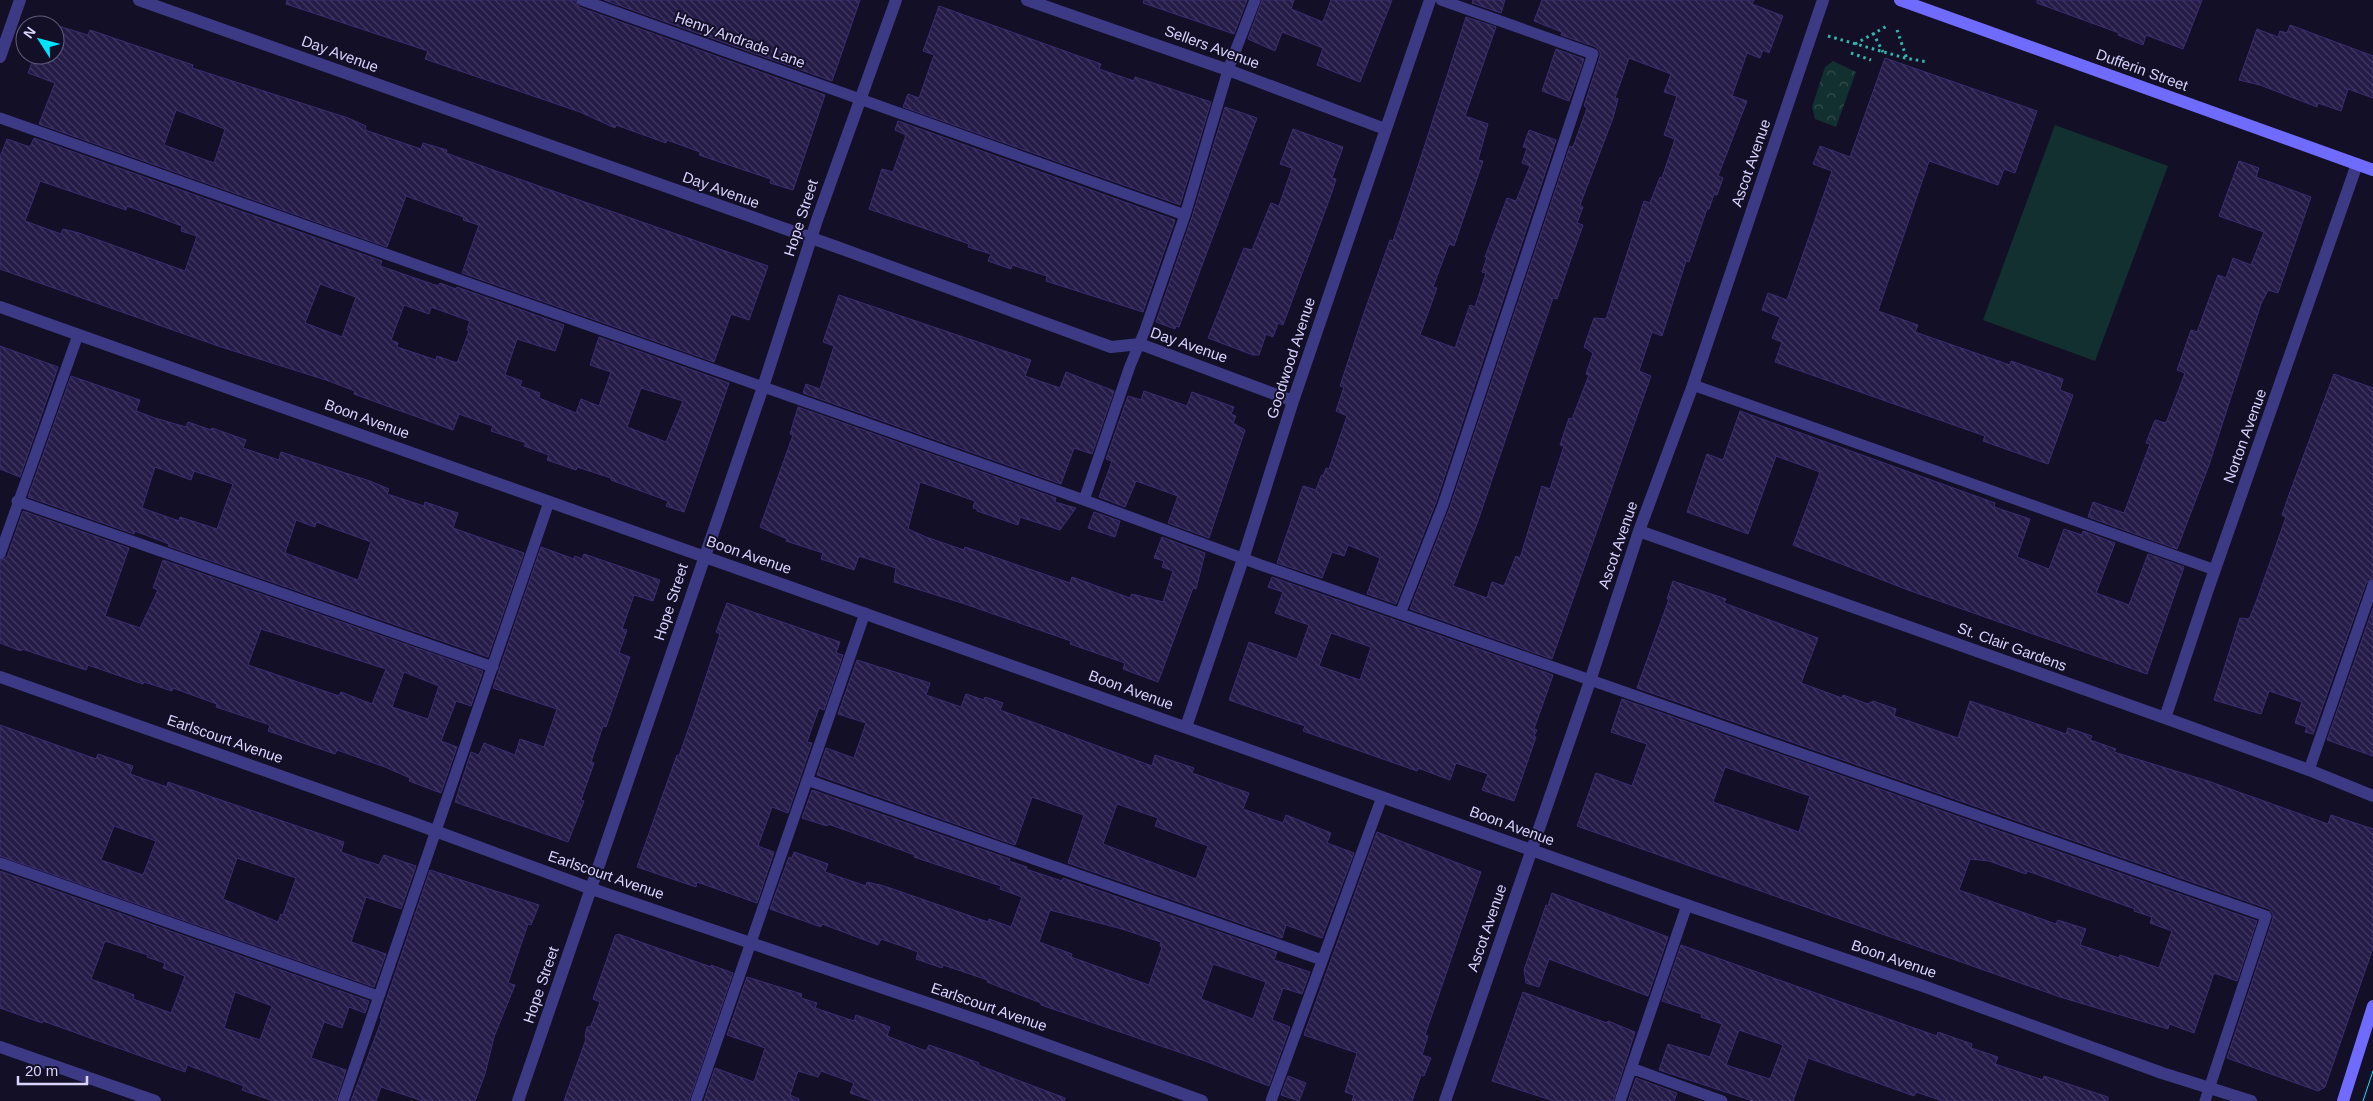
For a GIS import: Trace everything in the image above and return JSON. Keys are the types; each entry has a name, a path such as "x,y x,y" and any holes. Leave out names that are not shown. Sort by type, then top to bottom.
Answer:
{"main road":[{"name":"Dufferin Street","path":"1900,0 2373,170"},
{"path":"2343,1101 2373,1006"}],"street":[{"path":"0,56 20,0"},
{"name":"Day Avenue","path":"139,0 812,238 1111,347 1140,344 1293,402"},
{"name":"Hope Street","path":"518,1101 592,889 703,556 763,387 859,98 896,0"},
{"name":"Sellers Avenue","path":"1027,0 1228,70 1385,129"},
{"name":"Goodwood Avenue","path":"1186,727 1243,559 1293,402 1430,0"},
{"name":"Ascot Avenue","path":"1445,1101 1590,680 1639,531 1693,385 1823,0"},
{"name":"Norton Avenue","path":"2165,718 2357,164"},
{"name":"Boon Avenue","path":"0,307 1531,850 2251,1101"},
{"name":"St. Clair Gardens","path":"1639,531 2165,718 2309,770 2373,796"},
{"name":"Earlscourt Avenue","path":"0,677 435,830 592,889 751,942 1202,1101"},
{"path":"0,1046 155,1101"}],"lane":[{"name":"Henry Andrade Lane","path":"582,0 1184,215"},
{"path":"1084,500 1184,215 1228,70 1255,0"},
{"path":"1400,614 1443,505 1593,54 1441,0"},
{"path":"0,118 1084,500 1243,559 2266,916 2205,1101"},
{"path":"0,554 17,501 78,335"},
{"path":"1693,385 2215,570"},
{"path":"17,501 493,667"},
{"path":"343,1101 548,502"},
{"path":"2309,770 2373,585"},
{"path":"696,1101 865,613"},
{"path":"807,780 1322,960"},
{"path":"1271,1101 1382,797"},
{"path":"0,862 378,996"},
{"path":"1620,1101 1687,905"},
{"path":"1631,1068 1722,1101"}],"path":[{"path":"1855,44 1886,26"},
{"path":"1897,30 1907,59"},
{"path":"1873,34 1883,52"},
{"path":"1826,36 1907,59 1928,62"},
{"path":"1851,53 1871,60"}],"green space":[{"path":"1833,61 1856,72 1836,127 1815,119 1812,107 1825,67"},
{"path":"2055,125 2168,166 2095,361 1983,320"}],"building":[{"path":"287,0 575,0 579,7 825,95 793,190 770,183 771,179 699,155 700,152 667,140 666,143 616,125 615,128 580,112 425,59 428,51 286,4"},
{"path":"604,0 860,0 832,81"},
{"path":"1144,0 1247,0 1234,34 1143,3"},
{"path":"1262,0 1294,0 1291,9 1323,22 1331,0 1392,0 1360,82 1317,65 1323,48 1282,32 1275,51 1248,39"},
{"path":"1473,0 1505,0 1501,13 1472,3"},
{"path":"1542,0 1754,0 1752,4 1783,16 1769,53 1763,50 1760,58 1747,53 1732,96 1747,101 1718,176 1723,178 1717,195 1714,194 1709,209 1707,209 1689,262 1686,261 1662,336 1652,332 1639,371 1651,376 1552,659 1410,609 1450,507 1570,146 1573,147 1587,108 1584,106 1600,56 1600,52 1596,47 1561,35 1562,32 1534,21","holes":["1629,58 1671,74 1664,92 1677,96 1664,135 1675,139 1662,178 1660,177 1650,203 1644,201 1606,319 1594,318 1584,347 1593,353 1586,374 1589,375 1572,419 1569,418 1560,445 1564,446 1550,489 1542,486 1520,558 1516,556 1504,586 1492,582 1487,598 1453,586 1478,521 1553,298 1557,299 1583,225 1577,223 1583,207 1580,205 1613,118 1618,99 1615,98"]},
{"path":"2037,0 2202,0 2183,49 2146,35 2143,45 2118,35 2119,33 2037,3"},
{"path":"939,6 1101,64 1099,69 1134,81 1135,77 1211,102 1180,205 903,107 908,94 919,98 934,55 923,51"},
{"path":"1466,17 1496,27 1465,116 1488,124 1478,160 1483,161 1454,246 1449,244 1433,287 1437,288 1420,335 1455,348 1470,305 1475,307 1486,273 1482,272 1487,257 1485,257 1507,198 1516,201 1530,166 1522,163 1527,148 1523,147 1529,130 1556,140 1436,502 1396,604 1367,594 1380,558 1348,545 1344,556 1332,552 1322,578 1277,563 1303,486 1316,490 1321,476 1326,468 1329,469 1347,416 1336,411 1344,387 1340,386 1390,240 1393,241"},
{"path":"2290,25 2373,56 2373,98 2348,89 2341,111 2318,103 2317,107 2260,85 2239,80 2257,29 2278,37 2280,31 2287,33"},
{"path":"65,28 88,35 90,30 193,65 192,68 348,118 366,126 365,130 421,149 423,143 447,150 446,153 768,266 749,320 731,314 714,362 462,273 479,225 463,220 464,217 406,196 387,247 39,124 55,83 28,73 31,65 65,65","holes":["176,110 225,129 214,163 164,145"]},
{"path":"1556,49 1584,59 1569,101 1542,91"},
{"path":"1885,58 2037,111 2015,173 2004,169 1998,185 1929,161 1878,311 1918,325 1915,332 2010,365 2011,361 2063,379 2060,390 2073,395 2048,464 1983,441 1985,436 1775,362 1782,342 1772,338 1780,317 1762,310 1768,293 1787,300 1832,171 1813,164 1820,146 1850,157"},
{"path":"1225,107 1257,118 1179,327 1176,326 1175,329 1156,322 1192,217"},
{"path":"898,121 1175,220 1143,312 1046,281 1047,276 1012,265 1011,269 988,261 991,254 968,247 969,244 869,209 882,169 893,172 906,135 895,130"},
{"path":"1293,129 1343,147 1332,178 1336,179 1332,192 1283,325 1278,323 1273,337 1266,334 1259,355 1253,355 1208,338 1244,248 1252,250 1271,203 1279,206 1292,168 1280,164"},
{"path":"34,138 382,261 380,266 438,286 440,283 456,289 457,287 564,325 555,351 517,339 505,375 522,381 520,386 540,393 539,398 576,413 581,399 599,406 611,372 590,365 599,337 729,383 684,512 666,506 668,501 611,480 611,478 577,467 576,470 547,460 549,455 524,446 526,443 491,431 493,426 459,414 453,430 354,394 355,391 326,380 221,347 0,269 0,157 7,139 30,147","holes":["40,181 126,210 127,206 182,226 181,231 197,236 185,271 79,233 63,229 61,234 25,221","320,284 356,297 342,337 305,323","404,305 429,314 431,307 470,321 467,330 469,331 457,363 437,356 436,360 397,347 398,343 391,340","641,388 683,401 666,442 627,427"]},
{"path":"2239,161 2259,168 2256,177 2311,197 2278,293 2268,290 2261,304 2209,465 2177,549 2088,517 2093,502 2124,513 2150,444 2146,443 2155,420 2166,423 2185,373 2177,370 2191,330 2197,332 2218,275 2226,278 2233,258 2251,265 2264,232 2219,216"},
{"path":"839,295 1031,360 1025,376 1060,388 1066,372 1114,391 1092,454 1074,448 1061,484 803,393 806,384 820,389 834,346 823,342"},
{"path":"0,346 58,367 20,477 0,469"},
{"path":"2334,374 2373,388 2373,578 2366,583 2313,734 2305,732 2307,727 2295,723 2302,702 2269,691 2261,714 2214,700 2240,618 2249,619 2256,602 2286,517 2282,515"},
{"path":"71,376 140,400 136,411 155,418 186,427 188,422 211,430 212,428 246,440 243,448 279,460 281,452 370,481 389,489 387,494 424,506 425,502 458,513 453,528 524,553 488,657 168,546 169,544 135,531 134,534 28,497","holes":["155,467 191,480 194,471 233,484 217,529 180,517 179,521 142,508","296,520 315,527 316,522 371,542 358,580 285,553"]},
{"path":"1144,391 1187,406 1192,392 1234,407 1231,414 1236,416 1233,423 1245,430 1209,538 1168,523 1178,496 1136,481 1125,507 1099,497 1112,461 1106,459 1128,396 1141,400"},
{"path":"798,407 1056,498 1055,502 1076,508 1060,530 1020,517 1018,525 977,511 977,509 973,508 975,501 920,482 908,529 926,537 964,550 965,547 1070,583 1072,577 1130,598 1132,594 1163,602 1173,571 1162,567 1164,561 1154,558 1162,537 1205,553 1196,589 1193,588 1158,682 1123,669 1125,663 1070,644 1071,641 962,603 894,582 896,568 859,556 854,570 821,559 823,553 786,541 787,539 760,527 793,435 790,434"},
{"path":"1740,411 1995,503 1994,507 2030,519 2017,557 2049,569 2064,529 2082,535 2083,531 2115,543 2096,593 2129,605 2148,554 2184,567 2147,674 1908,590 1793,545 1820,472 1776,456 1748,534 1687,512 1707,454 1723,460"},
{"path":"23,511 129,548 105,616 140,628 158,590 153,588 163,560 483,671 471,706 456,701 441,741 457,747 441,793 409,781 410,778 385,767 337,750 335,754 268,731 270,725 216,707 217,704 173,688 172,691 144,682 143,684 88,665 86,670 0,643 0,561 7,557","holes":["261,629 386,669 372,704 341,692 339,696 248,665","404,672 439,686 428,719 392,707"]},
{"path":"1094,512 1120,521 1115,537 1088,528"},
{"path":"541,547 574,559 575,556 582,559 584,554 660,580 653,601 634,595 622,629 627,630 619,653 630,657 606,727 603,726 591,762 594,763 581,800 584,801 568,842 455,802 471,752 479,755 484,743 515,755 520,739 544,747 557,709 493,688"},
{"path":"1272,577 1553,675 1534,729 1537,730 1534,736 1536,737 1514,801 1482,790 1488,774 1456,763 1450,780 1418,768 1417,771 1303,731 1305,726 1229,700 1249,642 1297,659 1309,625 1275,613 1283,592 1268,587","holes":["1331,633 1371,647 1360,680 1319,666"]},
{"path":"1673,581 1726,599 1724,603 1818,638 1801,683 1842,698 1843,695 1868,704 1873,701 1896,709 1894,716 1958,738 1970,701 2066,734 2068,728 2092,736 2090,740 2116,749 2114,752 2208,781 2328,824 2331,815 2373,829 2373,948 2325,1087 2318,1091 2227,1058 2273,918 2273,914 2269,909 1637,688 1669,599 1667,599"},
{"path":"727,603 840,642 836,653 843,655 824,710 819,708 807,742 812,743 788,813 772,807 758,846 774,852 757,903 697,882 696,887 637,867 693,716 720,634 716,632"},
{"path":"2373,608 2373,756 2327,740"},
{"path":"857,660 930,683 926,695 961,707 966,694 984,700 985,697 1003,703 1000,710 1152,766 1155,755 1194,768 1192,773 1249,793 1243,809 1283,823 1286,815 1331,833 1327,843 1354,853 1322,938 1286,925 1282,938 1068,863 1084,815 1032,797 1015,845 817,775 826,748 854,758 866,723 838,714","holes":["1117,804 1158,818 1155,826 1208,846 1196,879 1103,844"]},
{"path":"1622,699 2257,921 2237,981 2214,973 2194,1033 2169,1024 2168,1029 2060,997 1577,826 1596,773 1632,786 1647,744 1611,732","holes":["1725,767 1810,796 1799,832 1713,802","1970,859 1989,861 2026,874 2027,871 2135,909 2134,911 2152,917 2150,923 2172,931 2159,968 2120,955 2119,958 2080,945 2086,929 2058,920 2056,924 1959,890"]},
{"path":"0,725 96,759 98,754 133,766 130,774 167,787 168,782 344,842 341,852 360,859 379,865 384,855 416,866 401,909 366,897 351,942 386,954 374,987 0,856","holes":["114,826 156,841 143,875 101,860","237,858 296,878 283,915 281,914 278,922 223,899"]},
{"path":"812,790 1010,859 1009,861 1027,867 1026,869 1062,881 1063,878 1277,952 1274,960 1310,972 1302,994 1283,988 1272,1020 1290,1027 1269,1086 1205,1061 1041,1005 1041,1003 987,982 988,980 943,965 942,968 916,959 918,952 899,945 881,939 878,945 822,924 821,927 770,909 789,857 792,858 794,852 828,864 825,872 866,886 867,882 884,886 988,922 989,919 1011,927 1022,897 1000,889 1001,886 914,857 915,855 828,824 827,826 802,818","holes":["1050,910 1122,929 1161,942 1160,946 1162,947 1149,985 1071,957 1072,954 1039,942","1213,964 1266,982 1253,1019 1201,999"]},
{"path":"1377,832 1481,872 1425,1035 1428,1036 1422,1055 1431,1058 1424,1076 1421,1075 1412,1101 1352,1101 1354,1095 1345,1092 1357,1053 1304,1035"},
{"path":"430,870 539,905 531,925 528,924 508,983 515,985 494,1037 485,1074 475,1101 423,1101 381,1087 376,1101 351,1101 382,1019 380,1018"},
{"path":"0,871 369,1001 365,1013 349,1007 342,1028 324,1022 311,1058 346,1070 336,1101 273,1101 242,1090 244,1086 187,1065 185,1072 43,1021 42,1023 0,1008","holes":["105,941 148,955 147,957 165,963 163,968 185,976 171,1013 133,999 134,995 91,979","235,992 272,1006 260,1040 224,1028"]},
{"path":"1552,893 1668,937 1648,996 1549,959 1539,987 1526,983 1524,970 1546,905 1548,906"},
{"path":"618,934 733,973 689,1101 564,1101 586,1039 587,1027 591,1026 600,1002 593,999 615,936"},
{"path":"1681,945 1937,1036 1938,1032 1972,1044 1971,1048 1998,1057 1995,1064 2043,1080 2044,1076 2108,1097 2108,1101 1943,1101 1916,1092 1914,1096 1808,1058 1793,1101 1753,1101 1659,1070 1668,1044 1710,1057 1722,1024 1701,1017 1702,1014 1662,1001","holes":["1739,1030 1783,1045 1770,1079 1726,1065"]},
{"path":"747,977 802,994 801,998 817,1003 815,1008 854,1021 856,1015 890,1027 887,1036 926,1051 929,1045 958,1055 979,1063 978,1065 1065,1098 1065,1101 873,1101 850,1093 854,1083 821,1071 818,1077 798,1071 790,1095 799,1099 799,1101 704,1101 715,1068 754,1082 765,1048 727,1035"},
{"path":"1523,992 1635,1032 1613,1101 1554,1101 1492,1081"},
{"path":"1288,1076 1306,1083 1299,1101 1281,1095"},
{"path":"1636,1078 1677,1093 1674,1101 1628,1101"}],"tram line":[{"path":"2363,1101 2373,1071"}]}
